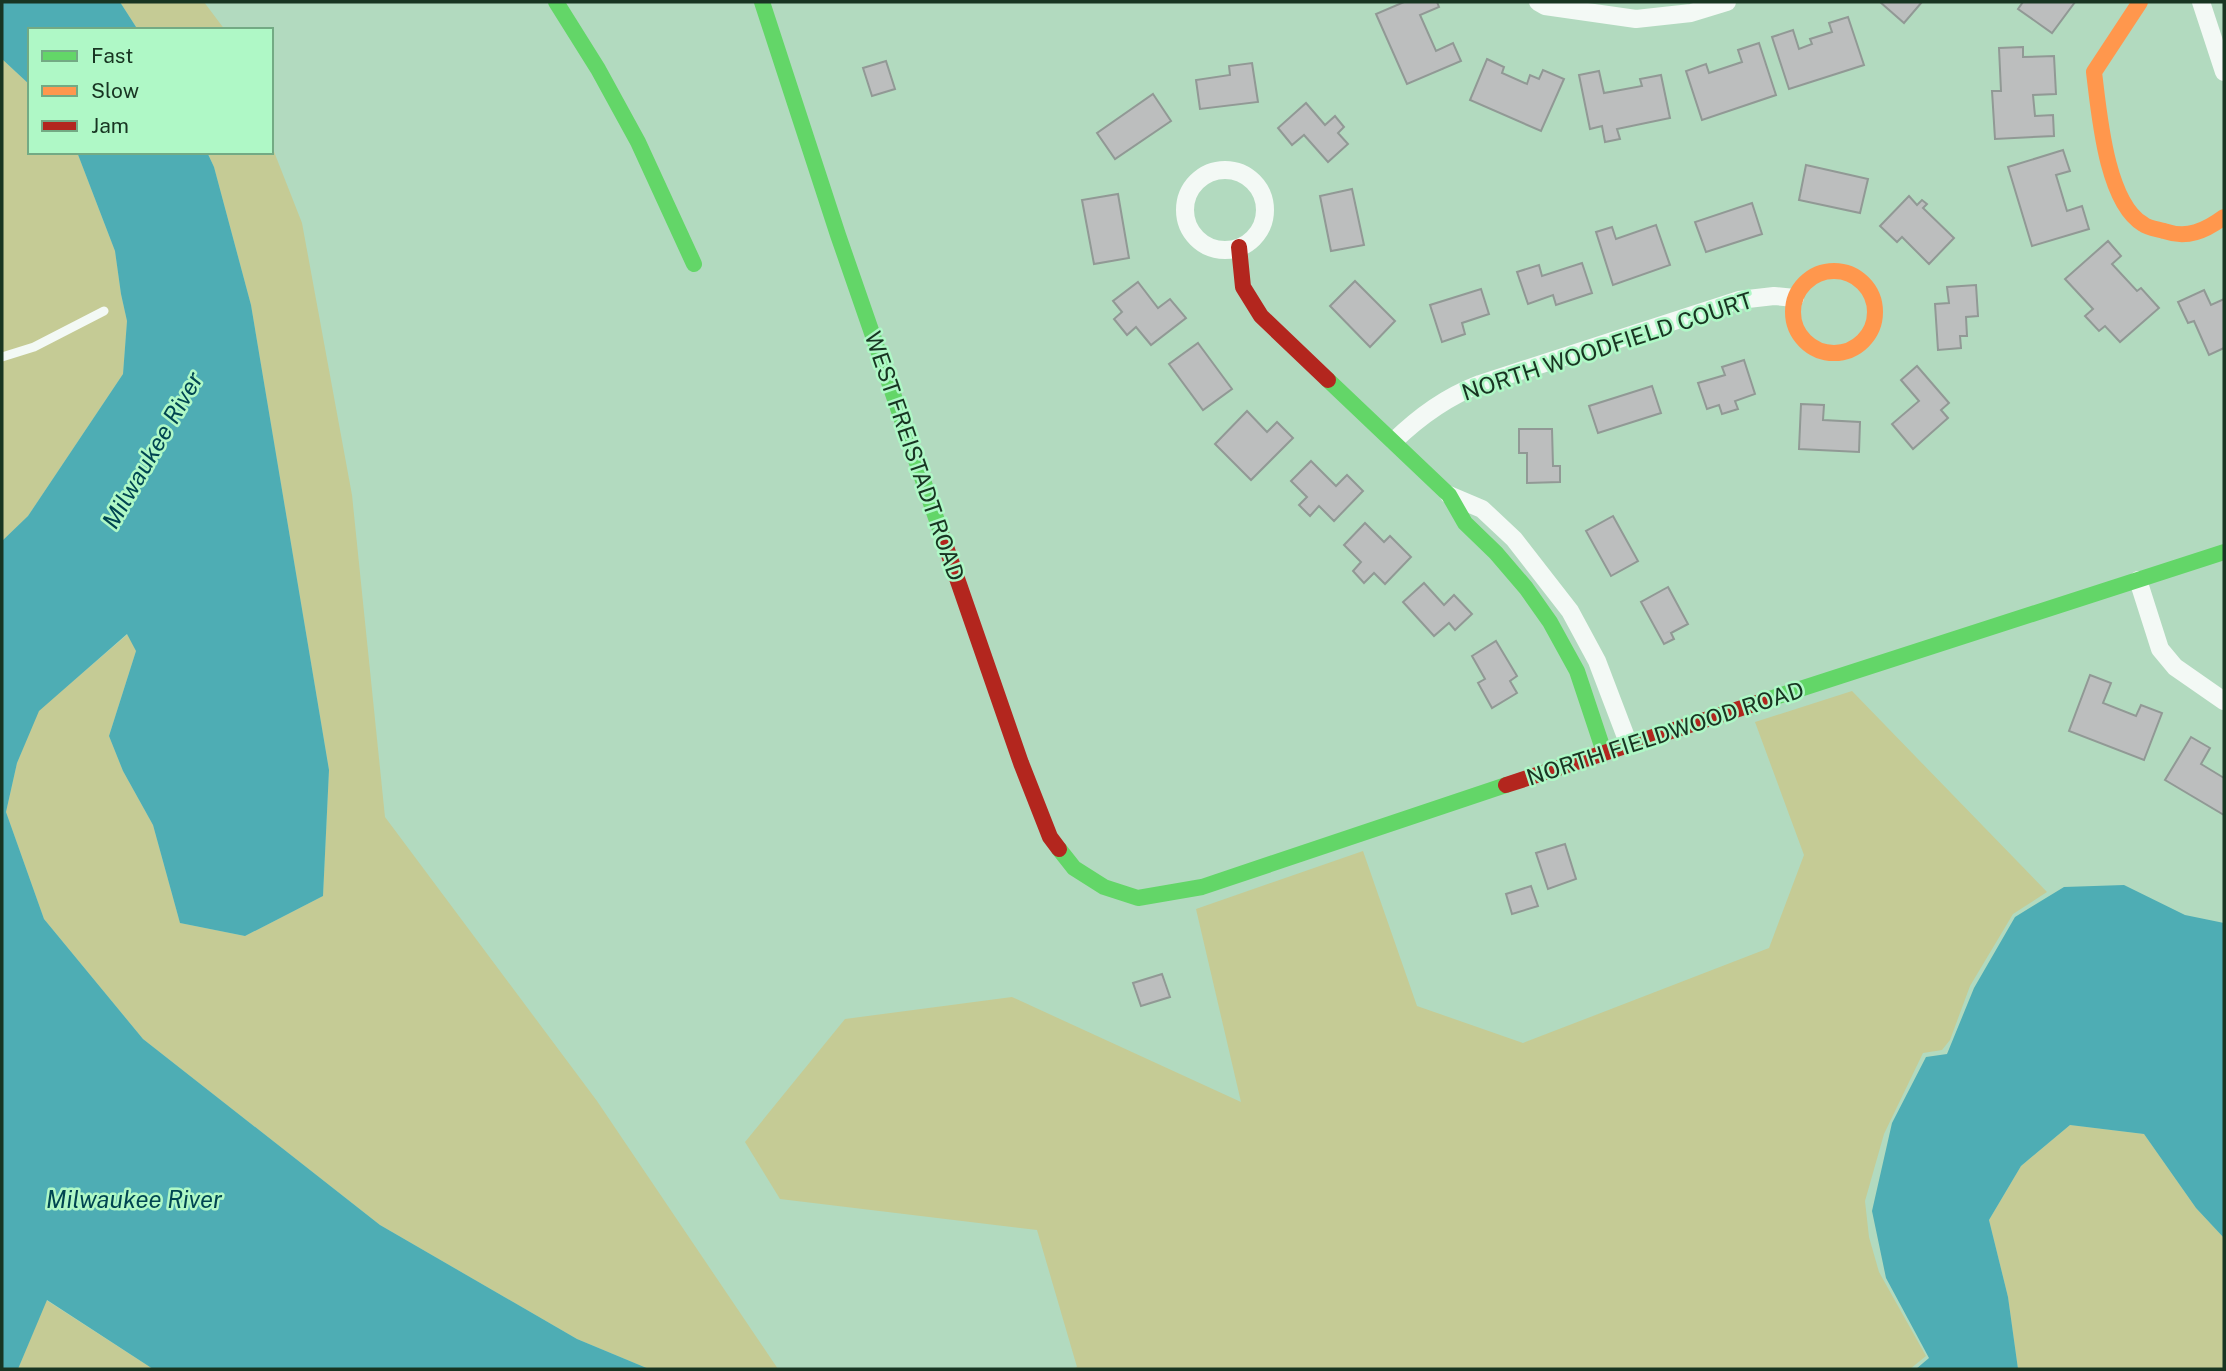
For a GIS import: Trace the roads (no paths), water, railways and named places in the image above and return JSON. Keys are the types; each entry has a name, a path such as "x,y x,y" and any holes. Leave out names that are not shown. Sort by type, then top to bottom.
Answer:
{"street":[{"path":"556,2 598,69 638,142 694,264"},
{"name":"WEST FREISTADT ROAD","path":"762,2 838,234 1021,763 1051,837 1074,868 1104,887"},
{"path":"1538,2 1545,6 1636,19 1691,13 1727,2"},
{"path":"2140,2 2094,72 2113,184 2123,203 2142,224 2161,230 2189,235 2208,229 2224,218"},
{"path":"2202,2 2224,72"},
{"path":"1233,170 1255,183 1262,194 1264,220 1259,232 1239,247 1226,250 1201,242 1186,219 1185,206 1189,193 1196,182 1207,174 1233,170"},
{"path":"1239,247 1243,287 1261,316 1449,495 1465,523 1526,587 1550,622 1577,671 1604,752"},
{"path":"1837,270 1861,281 1870,292 1875,318 1862,342 1851,350 1824,352 1811,347 1801,337 1792,311 1795,298 1801,286 1811,277 1824,271 1837,270"},
{"name":"NORTH WOODFIELD COURT","path":"1394,441 1436,405 1480,384 1739,300 1774,296 1795,298"},
{"path":"1449,495 1482,509 1514,538 1570,611 1597,661 1629,745"},
{"name":"NORTH FIELDWOOD ROAD","path":"1104,887 1138,898 1202,887 1604,752 2224,552"},
{"path":"1526,587 1542,573"},
{"path":"2138,580 2160,649 2175,667 2224,702"},
{"path":"1577,671 1597,661"}],"lane":[{"path":"2,356 34,347 104,311"}],"water":[{"path":"2,2 120,2 137,28 28,28 28,83 2,59"},
{"name":"Milwaukee River","path":"78,154 208,154 214,167 251,305 329,770 323,896 245,936 180,923 153,825 123,771 109,736 136,651 127,634 39,711 17,763 6,812 44,919 143,1039 380,1225 577,1339 649,1369 153,1369 47,1300 18,1369 2,1369 2,541 28,516 123,374 127,321 115,251"},
{"path":"2124,885 2185,915 2224,923 2224,1238 2196,1208 2144,1134 2070,1125 2021,1166 1989,1220 2008,1297 2018,1369 1916,1369 1929,1358 1886,1278 1872,1211 1892,1123 1926,1057 1947,1054 1974,988 2015,917 2064,887"}]}
